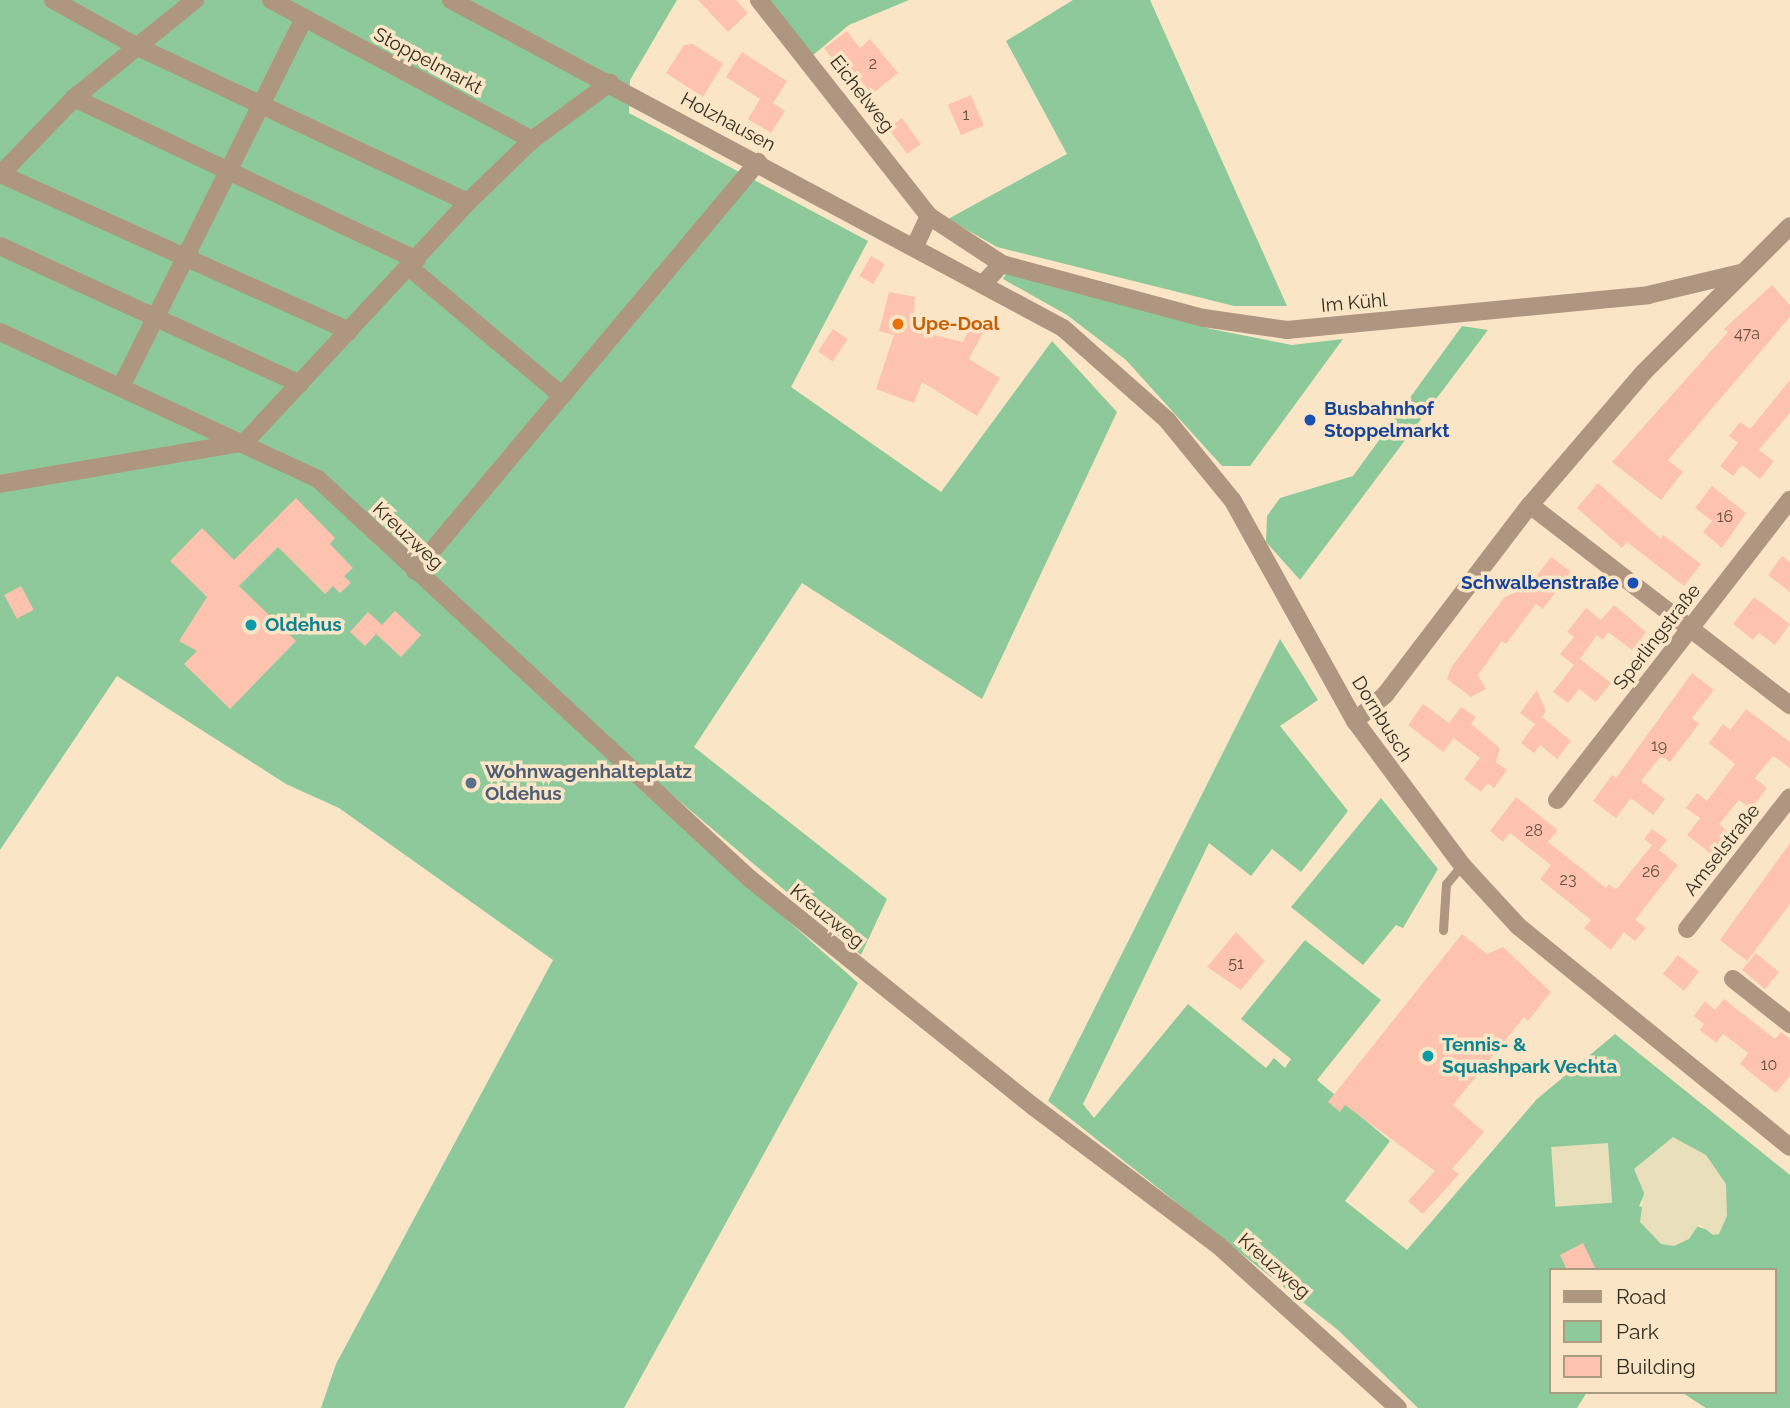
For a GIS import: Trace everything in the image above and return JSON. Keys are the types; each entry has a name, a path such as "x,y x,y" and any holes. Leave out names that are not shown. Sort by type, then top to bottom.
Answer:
{"street":[{"path":"53,0 136,46 468,202"},
{"path":"195,0 74,98 0,174 349,331"},
{"name":"Stoppelmarkt","path":"271,0 532,140"},
{"name":"Holzhausen","path":"452,0 984,283"},
{"name":"Eichelweg","path":"759,0 929,216 1002,264"},
{"path":"121,387 304,19"},
{"path":"0,484 245,442 468,202 532,140 610,83"},
{"path":"74,98 229,171 413,264 560,394"},
{"path":"415,571 560,394 758,162"},
{"path":"915,246 929,216"},
{"name":"Im Kühl","path":"1355,721 1385,695 1530,505 1644,372 1740,273 1790,226"},
{"path":"0,246 300,384"},
{"path":"984,283 1002,264"},
{"name":"Im Kühl","path":"1002,264 1204,318 1287,330 1648,295 1740,273"},
{"name":"Dornbusch","path":"984,283 1063,328 1183,439 1233,501 1355,721 1462,865 1518,926 1790,1147"},
{"path":"0,332 245,442"},
{"name":"Kreuzweg","path":"245,442 318,480 749,878 1034,1107 1219,1246 1398,1408"},
{"name":"Sperlingstraße","path":"1556,800 1790,500"},
{"path":"1530,505 1790,705"},
{"name":"Amselstraße","path":"1687,929 1790,797"},
{"path":"1733,979 1790,1024"}],"lane":[{"path":"1443,930 1446,884 1462,865"}],"green space":[{"path":"0,0 677,0 630,80 629,113 868,241 791,387 941,492 1052,341 1117,412 982,699 802,583 694,747 887,899 861,955 651,777 643,792 858,983 624,1408 321,1408 336,1364 553,960 339,808 286,784 117,676 0,850"},
{"path":"767,0 909,0 849,25 812,56"},
{"path":"1073,0 1150,0 1287,306 1234,306 997,247 948,219 1067,154 1006,41"},
{"path":"1008,270 1211,329 1292,345 1343,339 1250,466 1222,466 1126,360 1067,315 1003,279"},
{"path":"1462,326 1488,330 1300,580 1266,542 1267,516 1280,498 1353,476"},
{"path":"1280,639 1318,700 1280,726 1348,811 1301,872 1272,849 1251,876 1209,843 1083,1104 1094,1118 1188,1004 1266,1068 1274,1058 1285,1068 1291,1059 1241,1019 1305,940 1381,1000 1317,1080 1390,1141 1345,1201 1407,1250 1537,1099 1615,1034 1790,1175 1790,1408 1706,1408 1684,1394 1776,1394 1776,1268 1548,1268 1548,1394 1586,1394 1577,1408 1418,1408 1338,1330 1048,1101","holes":["1645,1193 1719,1234 1639,1206"]},
{"path":"1381,798 1438,869 1403,928 1396,925 1363,965 1291,907"}],"sand":[{"path":"1673,1137 1706,1155 1726,1184 1727,1216 1719,1234 1713,1235 1699,1224 1689,1239 1674,1246 1661,1244 1640,1222 1644,1193 1634,1169"},
{"path":"1608,1143 1612,1203 1555,1207 1551,1147"}],"building":[{"path":"698,0 736,0 748,13 728,32"},
{"path":"847,31 860,48 870,39 898,73 872,94 841,57 835,62 824,48"},
{"path":"693,44 723,64 703,97 666,73 684,45"},
{"path":"742,52 787,81 773,103 785,111 771,133 748,119 760,99 726,77"},
{"path":"971,95 984,125 961,135 948,105"},
{"path":"902,118 921,144 907,154 888,128"},
{"path":"871,256 885,264 873,284 860,276"},
{"path":"1772,285 1790,305 1790,317 1668,460 1683,472 1661,500 1612,462 1728,332 1724,329"},
{"path":"889,292 915,297 913,330 963,342 975,318 987,325 969,359 1000,378 977,416 922,382 914,403 876,389 894,335 879,331"},
{"path":"833,329 848,339 833,361 818,351"},
{"path":"1790,380 1790,413 1759,450 1774,461 1760,479 1742,465 1733,476 1720,466 1738,443 1729,436 1740,422 1750,429"},
{"path":"1598,483 1661,539 1663,535 1701,564 1684,586 1627,542 1622,548 1577,508"},
{"path":"1712,486 1746,513 1722,548 1703,532 1712,521 1695,508"},
{"path":"296,498 335,538 330,544 353,568 344,576 351,583 340,593 333,586 325,594 278,547 239,586 296,641 230,709 184,664 197,651 179,641 207,597 170,561 202,528 234,560"},
{"path":"1782,556 1790,562 1790,592 1768,575"},
{"path":"1551,557 1571,572 1543,609 1536,604 1506,644 1502,641 1478,675 1486,689 1471,697 1447,679 1452,666 1505,597 1528,587"},
{"path":"21,586 34,610 17,619 4,595"},
{"path":"1754,597 1790,624 1775,645 1759,633 1753,640 1733,624"},
{"path":"1614,605 1646,632 1632,650 1608,632 1603,640 1597,635 1580,659 1611,683 1596,702 1579,689 1568,703 1553,692 1574,665 1560,654 1574,637 1567,632 1586,608 1601,620"},
{"path":"395,611 421,635 401,657 376,634 365,646 350,632 368,612 382,625"},
{"path":"1692,673 1714,690 1692,718 1699,724 1670,762 1661,756 1641,781 1665,799 1653,815 1631,798 1616,818 1593,801 1612,775 1616,778"},
{"path":"1537,690 1546,711 1542,717 1571,741 1557,759 1540,745 1534,753 1521,743 1535,724 1520,713"},
{"path":"1423,704 1449,723 1461,707 1476,717 1471,724 1500,748 1496,762 1507,770 1494,788 1488,783 1481,792 1464,779 1480,758 1454,738 1443,752 1408,725"},
{"path":"1746,709 1790,742 1790,768 1773,756 1755,778 1767,788 1751,809 1739,800 1719,824 1731,834 1714,856 1687,835 1700,818 1686,808 1697,793 1707,801 1735,764 1709,743 1723,724 1730,730"},
{"path":"1516,797 1558,830 1548,842 1606,888 1609,884 1616,890 1652,845 1644,839 1652,829 1667,840 1659,850 1678,865 1635,920 1646,928 1635,941 1624,932 1611,950 1584,928 1591,920 1540,879 1551,865 1510,833 1503,842 1490,831"},
{"path":"1790,843 1790,904 1747,961 1720,940"},
{"path":"1236,932 1265,961 1241,990 1207,967"},
{"name":"Tennis- & Squashpark Vechta","path":"1462,934 1487,954 1503,947 1551,992 1528,1021 1524,1017 1453,1105 1484,1132 1452,1169 1459,1174 1423,1214 1408,1201 1435,1171 1345,1105 1340,1112 1328,1102"},
{"path":"1756,953 1779,972 1765,989 1742,970"},
{"path":"1678,955 1699,972 1684,991 1663,974"},
{"path":"1724,999 1775,1039 1781,1032 1790,1039 1790,1076 1776,1093 1740,1064 1748,1053 1723,1034 1716,1043 1700,1030 1704,1024 1694,1016 1705,1001 1715,1010"},
{"path":"1583,1243 1595,1268 1566,1268 1560,1255"}],"place":[{"name":"Upe-Doal","path":"898,324"},
{"name":"Busbahnhof Stoppelmarkt","path":"1310,420"},
{"name":"Schwalbenstraße","path":"1633,583"},
{"name":"Oldehus","path":"251,625"},
{"name":"Wohnwagenhalteplatz Oldehus","path":"471,783"},
{"name":"Tennis- & Squashpark Vechta","path":"1428,1056"}]}
